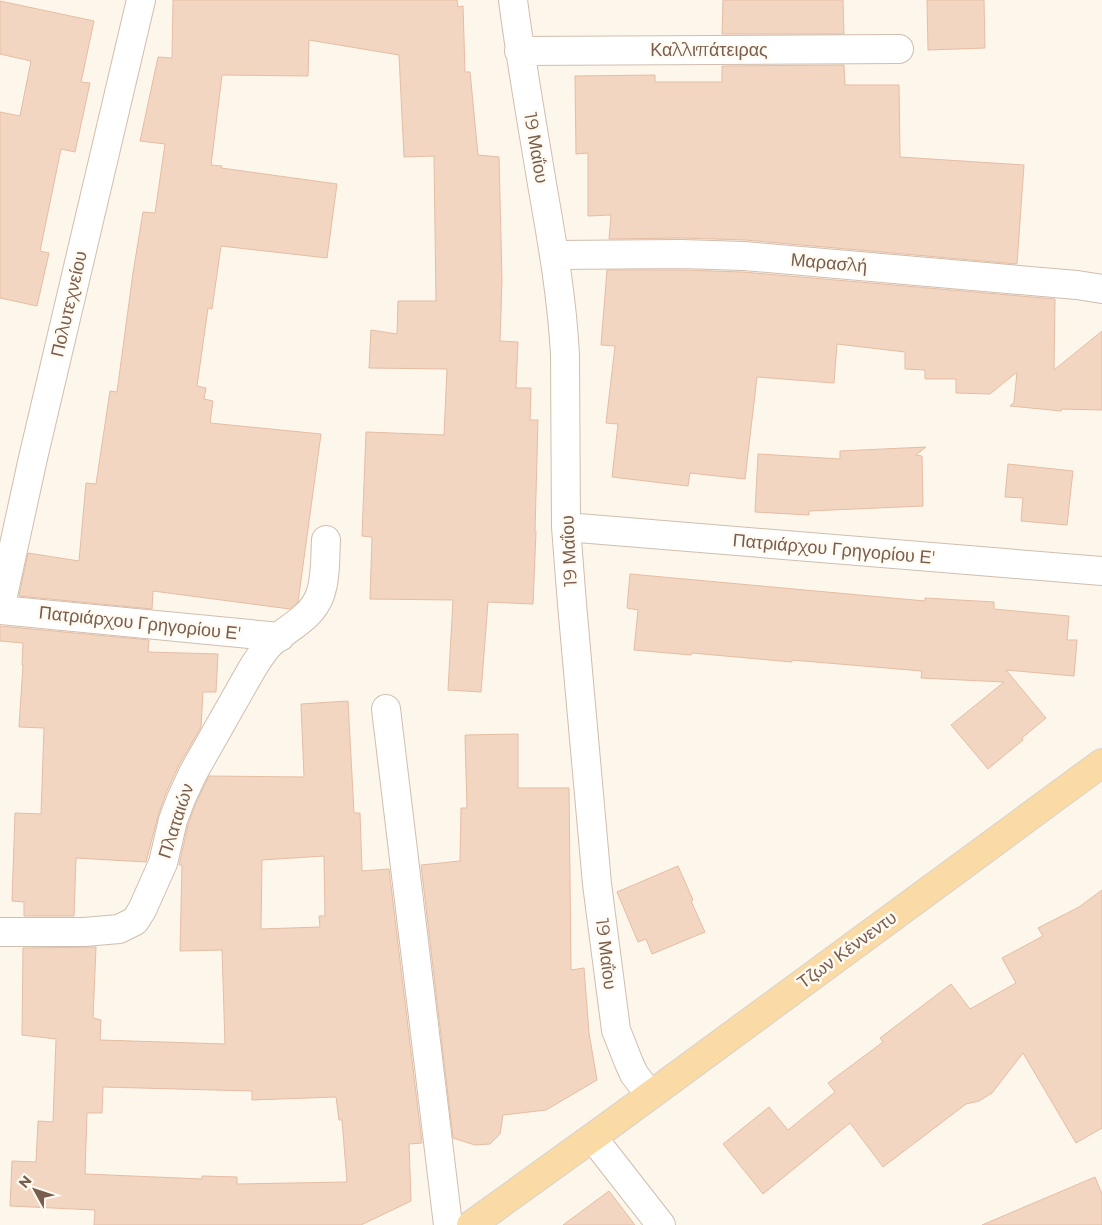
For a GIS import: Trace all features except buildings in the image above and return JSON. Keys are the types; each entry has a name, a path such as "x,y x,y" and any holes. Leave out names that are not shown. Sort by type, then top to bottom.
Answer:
{"main road":[{"name":"Τζων Κέννεντυ","path":"471,1225 593,1138 1102,763"}],"street":[{"name":"Πολυτεχνείου","path":"0,609 33,458 141,0"},
{"name":"19 Μαΐου","path":"513,0 519,51 555,255 564,332 566,527 597,884 611,1000 616,1030 625,1054 634,1074 650,1095"},
{"name":"Καλλιπάτειρας","path":"519,51 899,49"},
{"name":"Μαρασλή","path":"555,255 682,254 744,256 1076,285 1102,289"},
{"name":"Πατριάρχου Γρηγορίου Ε'","path":"566,527 1102,571"},
{"name":"Πλαταιών","path":"0,932 84,932 119,929 135,921 142,910 163,863 181,799 193,773 252,669 268,646 305,617 319,596 326,540"},
{"name":"Πατριάρχου Γρηγορίου Ε'","path":"0,609 280,637"},
{"path":"386,709 448,1225"},
{"path":"593,1138 660,1225"}]}
